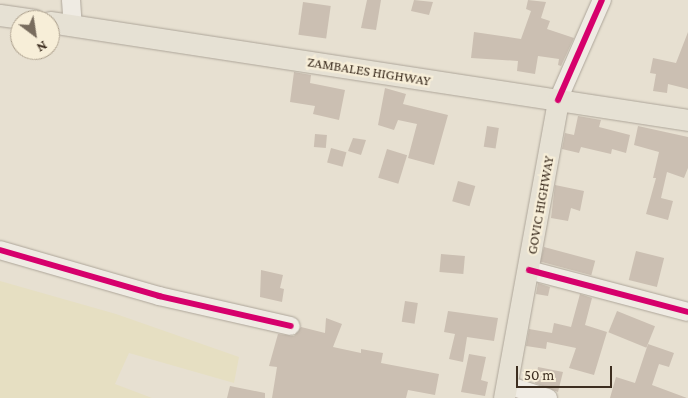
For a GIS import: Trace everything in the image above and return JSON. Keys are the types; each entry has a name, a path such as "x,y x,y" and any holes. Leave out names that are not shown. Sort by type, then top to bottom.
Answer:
{"main road":[{"name":"ZAMBALES HIGHWAY","path":"60,24 688,120"},
{"name":"GOVIC HIGHWAY","path":"505,392 529,270 558,100"}],"street":[{"path":"71,0 73,26"},
{"path":"558,100 602,0"},
{"path":"0,250 158,296 291,326"},
{"path":"529,270 688,312"},
{"path":"505,392 548,398"}],"shaded area":[{"path":"0,281 116,314 239,357 234,383 129,353 115,384 152,398 0,398"}],"building":[{"path":"367,0 381,0 376,30 361,28"},
{"path":"414,0 433,2 429,15 411,11"},
{"path":"528,0 546,2 541,18 550,21 547,29 574,38 561,66 558,65 559,59 538,56 535,74 517,71 518,61 471,58 474,32 521,39 531,11 526,9"},
{"path":"303,2 331,6 326,39 298,35"},
{"path":"688,32 688,89 668,84 667,93 653,91 656,74 650,73 653,58 676,63"},
{"path":"294,72 311,75 310,83 345,90 339,120 313,114 315,106 290,102"},
{"path":"385,88 406,94 403,104 448,115 434,165 408,158 417,124 398,120 394,130 378,125"},
{"path":"578,116 601,120 599,127 630,135 626,153 612,149 611,154 581,147 579,153 562,149 565,133 574,135"},
{"path":"487,126 499,128 496,149 484,147"},
{"path":"638,126 688,137 688,168 684,178 667,172 661,198 673,201 668,220 646,214 656,178 653,178 659,152 634,145"},
{"path":"315,134 327,135 326,148 314,147"},
{"path":"353,138 366,140 361,155 348,151"},
{"path":"331,148 346,152 343,167 327,162"},
{"path":"387,149 407,155 398,184 378,178"},
{"path":"458,181 475,186 470,206 452,201"},
{"path":"555,185 584,191 580,211 571,208 568,221 551,218"},
{"path":"544,247 595,261 591,275 540,261"},
{"path":"636,251 664,258 657,287 629,280"},
{"path":"441,254 465,256 463,274 439,272"},
{"path":"261,270 283,275 280,288 284,289 282,302 260,297"},
{"path":"538,283 550,287 548,296 536,294"},
{"path":"580,294 592,298 585,325 607,332 594,375 569,368 576,348 547,342 546,349 526,346 529,329 552,333 554,323 571,327"},
{"path":"405,301 418,303 415,324 402,322"},
{"path":"448,311 498,318 494,341 467,337 463,362 449,359 455,334 444,332"},
{"path":"617,311 655,326 646,348 608,332"},
{"path":"326,318 342,324 333,347 361,353 361,349 383,353 381,363 439,374 435,395 408,390 406,398 272,398 277,367 269,366 278,334 294,336 301,327 325,333"},
{"path":"648,344 674,353 669,367 659,364 652,385 687,398 610,398 616,377 635,383"},
{"path":"469,354 486,357 481,380 488,382 485,396 461,392"},
{"path":"538,367 563,372 558,392 535,383"},
{"path":"230,386 265,393 265,398 227,398"}],"cycle path":[{"path":"558,100 602,0"},
{"path":"0,250 159,296 291,326"},
{"path":"529,270 688,312"}]}
